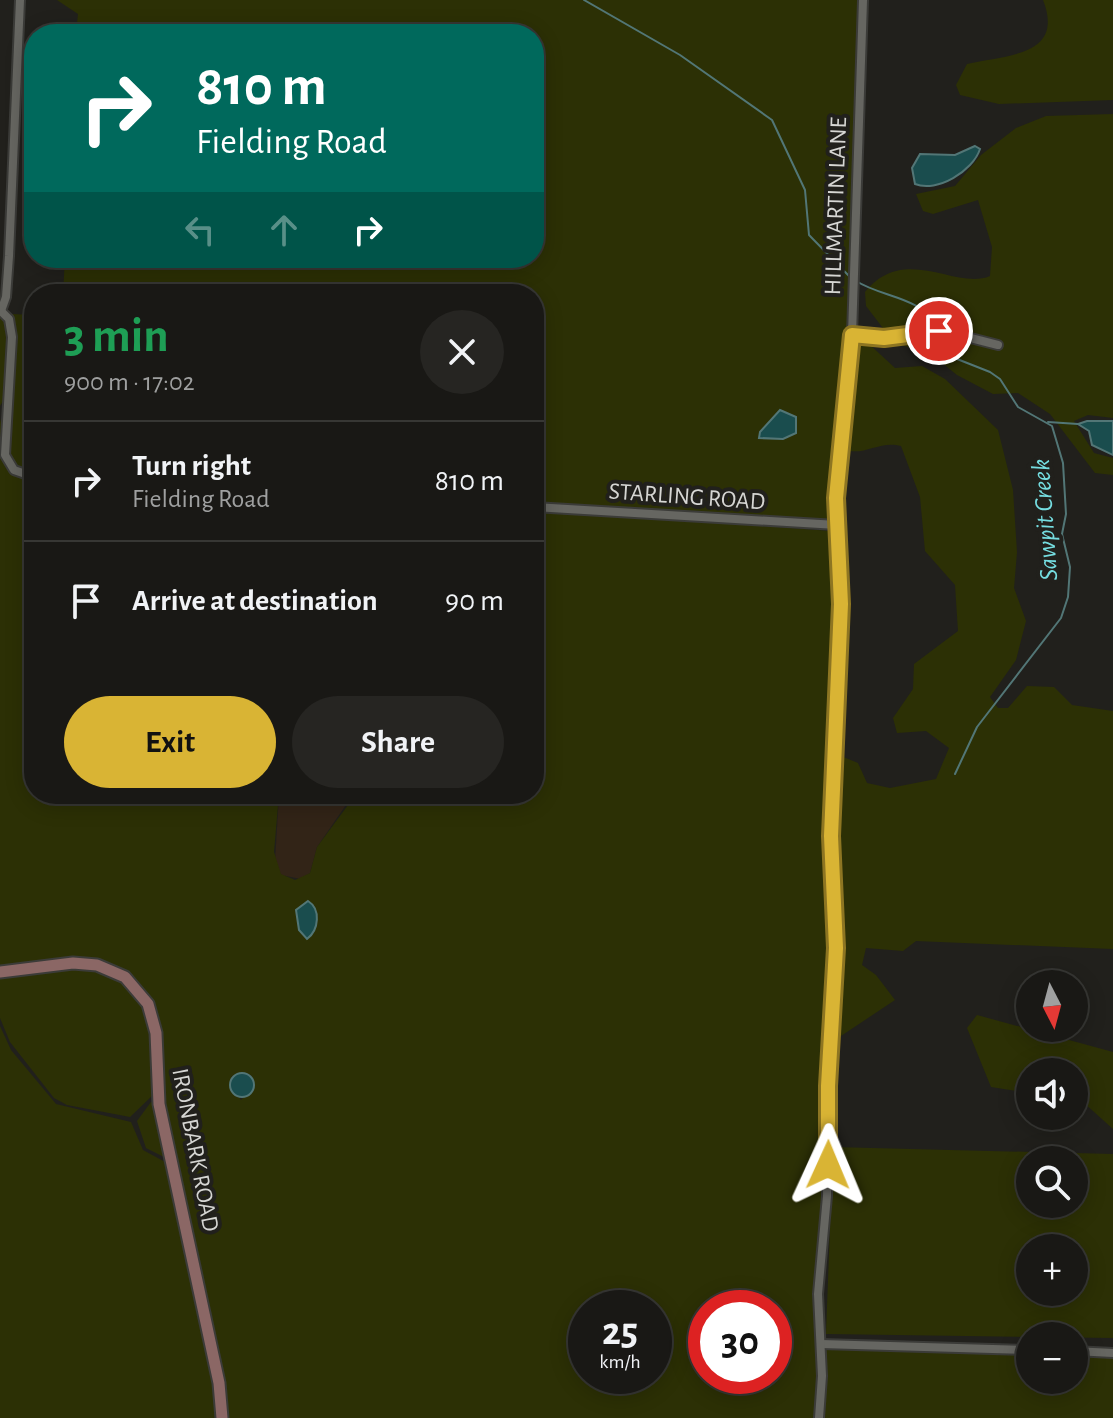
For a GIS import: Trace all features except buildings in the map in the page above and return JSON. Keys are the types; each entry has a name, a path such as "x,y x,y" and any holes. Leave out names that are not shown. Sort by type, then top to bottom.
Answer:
{"street":[{"path":"20,0 6,300 0,311 9,319 12,337 3,412 4,447 11,468 24,473"},
{"name":"HILLMARTIN LANE","path":"819,1418 821,1344 818,1294 827,1196 828,1086 836,948 831,836 841,604 837,483 852,335 863,0"},
{"path":"852,335 884,338 947,332 998,345"},
{"name":"STARLING ROAD","path":"544,508 837,525"},
{"name":"IRONBARK ROAD","path":"0,972 73,963 97,965 125,977 148,1004 156,1033 159,1104 219,1383 222,1418"},
{"path":"821,1344 1016,1350"},
{"path":"1088,1352 1113,1353"}],"shaded area":[{"path":"278,804 347,804 317,847 310,873 301,879 281,875 275,862"}],"green space":[{"path":"57,0 861,0 849,340 832,518 828,521 544,505 544,284 64,284 64,268 544,268 544,24 65,24 65,22 77,23 78,14","holes":["780,410 796,417 794,435 776,439 759,438"]},
{"path":"1043,0 1113,0 1113,100 999,104 960,95 956,85 967,64 1014,55 1039,42 1046,32 1048,18"},
{"path":"1113,114 1113,418 1088,415 1074,421 1094,453 1113,458 1113,475 1095,473 1050,414 1018,393 993,394 957,375 931,354 894,343 892,340 936,329 889,336 866,306 865,292 880,278 897,271 913,269 977,279 990,276 992,247 978,200 933,214 923,211 916,194 955,186 981,155 1016,128 1046,116"},
{"path":"0,314 5,318 8,363 6,388 0,406"},
{"path":"11,314 24,315 24,470 17,468 9,456 16,347"},
{"path":"855,341 868,343 895,368 922,366 945,379 998,430 1013,490 1017,552 1014,588 1026,621 1016,660 990,697 998,708 1008,708 1027,686 1054,687 1072,705 1113,711 1113,949 916,941 903,951 866,948 862,965 876,975 895,1000 835,1040 841,756 858,763 867,783 890,788 936,779 949,748 926,731 897,733 893,718 913,689 914,664 958,631 955,585 925,551 920,497 901,446 845,450"},
{"path":"0,419 8,458 16,472 24,476 24,804 278,804 274,852 281,874 295,880 310,873 317,847 348,804 544,804 544,511 831,531 838,561 837,636 825,1172 815,1281 816,1418 226,1418 163,1107 159,1027 151,1000 127,973 100,961 0,968","holes":["232,1076 252,1076 252,1088 241,1100 230,1085"]},
{"path":"88,967 130,989 147,1016 151,1031 154,1094 130,1117 67,1105 54,1098 10,1042 0,1018 0,975"},
{"path":"977,1015 1016,1026 1016,1042 1076,1042 1113,1052 1113,1129 1088,1106 1088,1058 1016,1058 1016,1091 991,1087 967,1028"},
{"path":"0,1026 11,1050 56,1104 131,1122 143,1150 167,1163 213,1370 215,1418 0,1418"},
{"path":"151,1102 155,1102 164,1157 146,1148 137,1121"},
{"path":"833,1147 1016,1152 1016,1218 1088,1218 1088,1153 1113,1154 1113,1338 1088,1338 1088,1322 1016,1322 1016,1337 826,1334"},
{"path":"826,1349 1016,1355 1016,1394 1088,1394 1088,1356 1113,1357 1113,1418 825,1418"}],"water":[{"path":"975,146 980,149 976,157 953,178 933,185 915,184 912,168 920,154 955,155"},
{"path":"780,410 796,417 796,433 783,439 759,438 760,432"},
{"path":"1113,421 1113,455 1092,445 1089,431 1078,424"},
{"path":"308,901 315,909 317,920 307,939 299,930 296,910"},
{"path":"242,1073 251,1076 254,1085 251,1094 242,1097 233,1094 230,1085 233,1076"}],"waterway":[{"name":"Sawpit Creek","path":"584,0 680,55 772,120 805,190 809,235 849,276"},
{"name":"Sawpit Creek","path":"856,281 911,303 929,316 936,326"},
{"name":"Sawpit Creek","path":"939,337 952,357 990,372 1000,379 1018,407 1052,426 1063,463 1066,514 1062,534 1070,567 1068,597 1061,618 977,727 955,774"},
{"path":"1048,422 1078,424"}],"route":[{"path":"828,1165 828,1086 836,948 831,836 841,604 836,498 852,335 884,338 939,331"}]}
